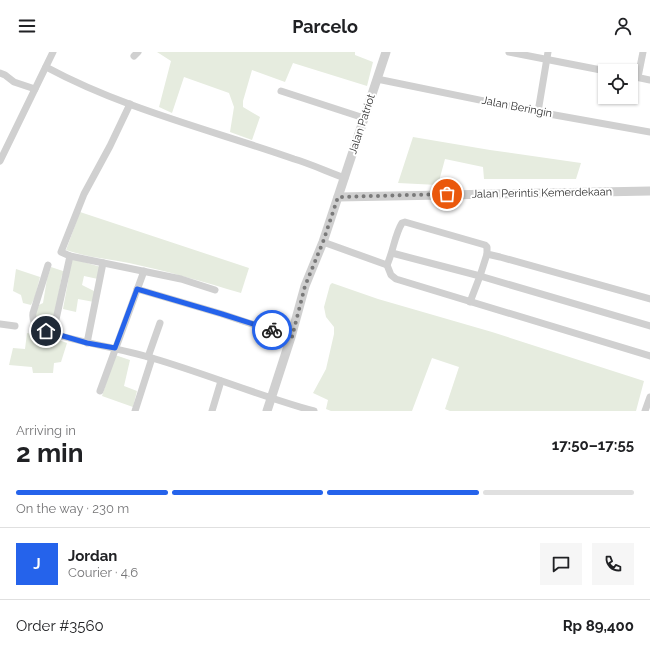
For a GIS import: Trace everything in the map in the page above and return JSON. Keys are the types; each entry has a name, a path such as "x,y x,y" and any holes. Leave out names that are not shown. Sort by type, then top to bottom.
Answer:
{"street":[{"path":"0,161 53,52"},
{"name":"Jalan Patriot","path":"267,411 273,399 292,337 305,286 323,242 364,118 381,80 386,52"},
{"path":"509,52 548,55 598,69"},
{"path":"638,68 643,52"},
{"path":"538,112 548,55"},
{"path":"46,67 94,90 130,104 295,159 345,178"},
{"path":"0,73 14,82 35,89"},
{"path":"638,78 650,80"},
{"name":"Jalan Beringin","path":"381,80 538,112 650,132"},
{"path":"281,91 364,118"},
{"path":"130,104 84,194 62,252 70,256 181,279 215,290"},
{"name":"Jalan Perintis Kemerdekaan","path":"338,197 650,190"},
{"path":"387,265 402,222 485,245 487,247 487,254 470,302"},
{"path":"323,242 387,265 393,278 650,356"},
{"path":"392,253 480,276 650,326"},
{"path":"487,254 650,299"},
{"path":"53,333 70,256"},
{"path":"87,343 103,263"},
{"path":"48,265 32,317 40,330 87,343 150,357 282,402 314,411"},
{"path":"100,391 144,271"},
{"path":"137,289 222,314 292,337"},
{"path":"135,411 160,323"},
{"path":"0,324 15,326"},
{"path":"212,411 221,381"},
{"path":"645,411 650,397"}],"shaded area":[{"path":"157,52 355,52 355,55 373,62 367,86 293,63 285,82 252,70 243,101 243,107 260,117 252,140 230,132 234,107 229,93 184,77 172,113 159,107 171,61"},
{"path":"413,137 581,163 576,179 484,179 483,167 445,159 438,185 398,183"},
{"path":"80,212 249,268 241,293 129,263 89,256 66,250"},
{"path":"73,259 101,267 98,279 84,276 82,285 96,292 94,302 78,299 76,312 63,309 69,276 62,275 52,331 36,324 34,317 39,305 43,303 47,279 51,267 66,272"},
{"path":"16,269 40,277 35,297 31,305 23,303 21,295 13,291"},
{"path":"332,283 378,299 492,332 644,381 636,411 450,411 445,409 459,367 432,358 412,411 331,411 326,409 328,400 313,393 326,369 334,334 334,327 326,317 324,307 330,285"},
{"path":"27,333 56,339 67,343 61,362 54,363 53,373 33,373 32,367 9,365 13,348 25,349"},
{"path":"115,355 130,360 124,386 137,391 133,407 102,396"}],"way so far":[{"path":"272,330 292,337 305,286 323,242 338,197 447,194"}],"route":[{"path":"46,331 87,343 115,348 137,289 272,330"}]}
